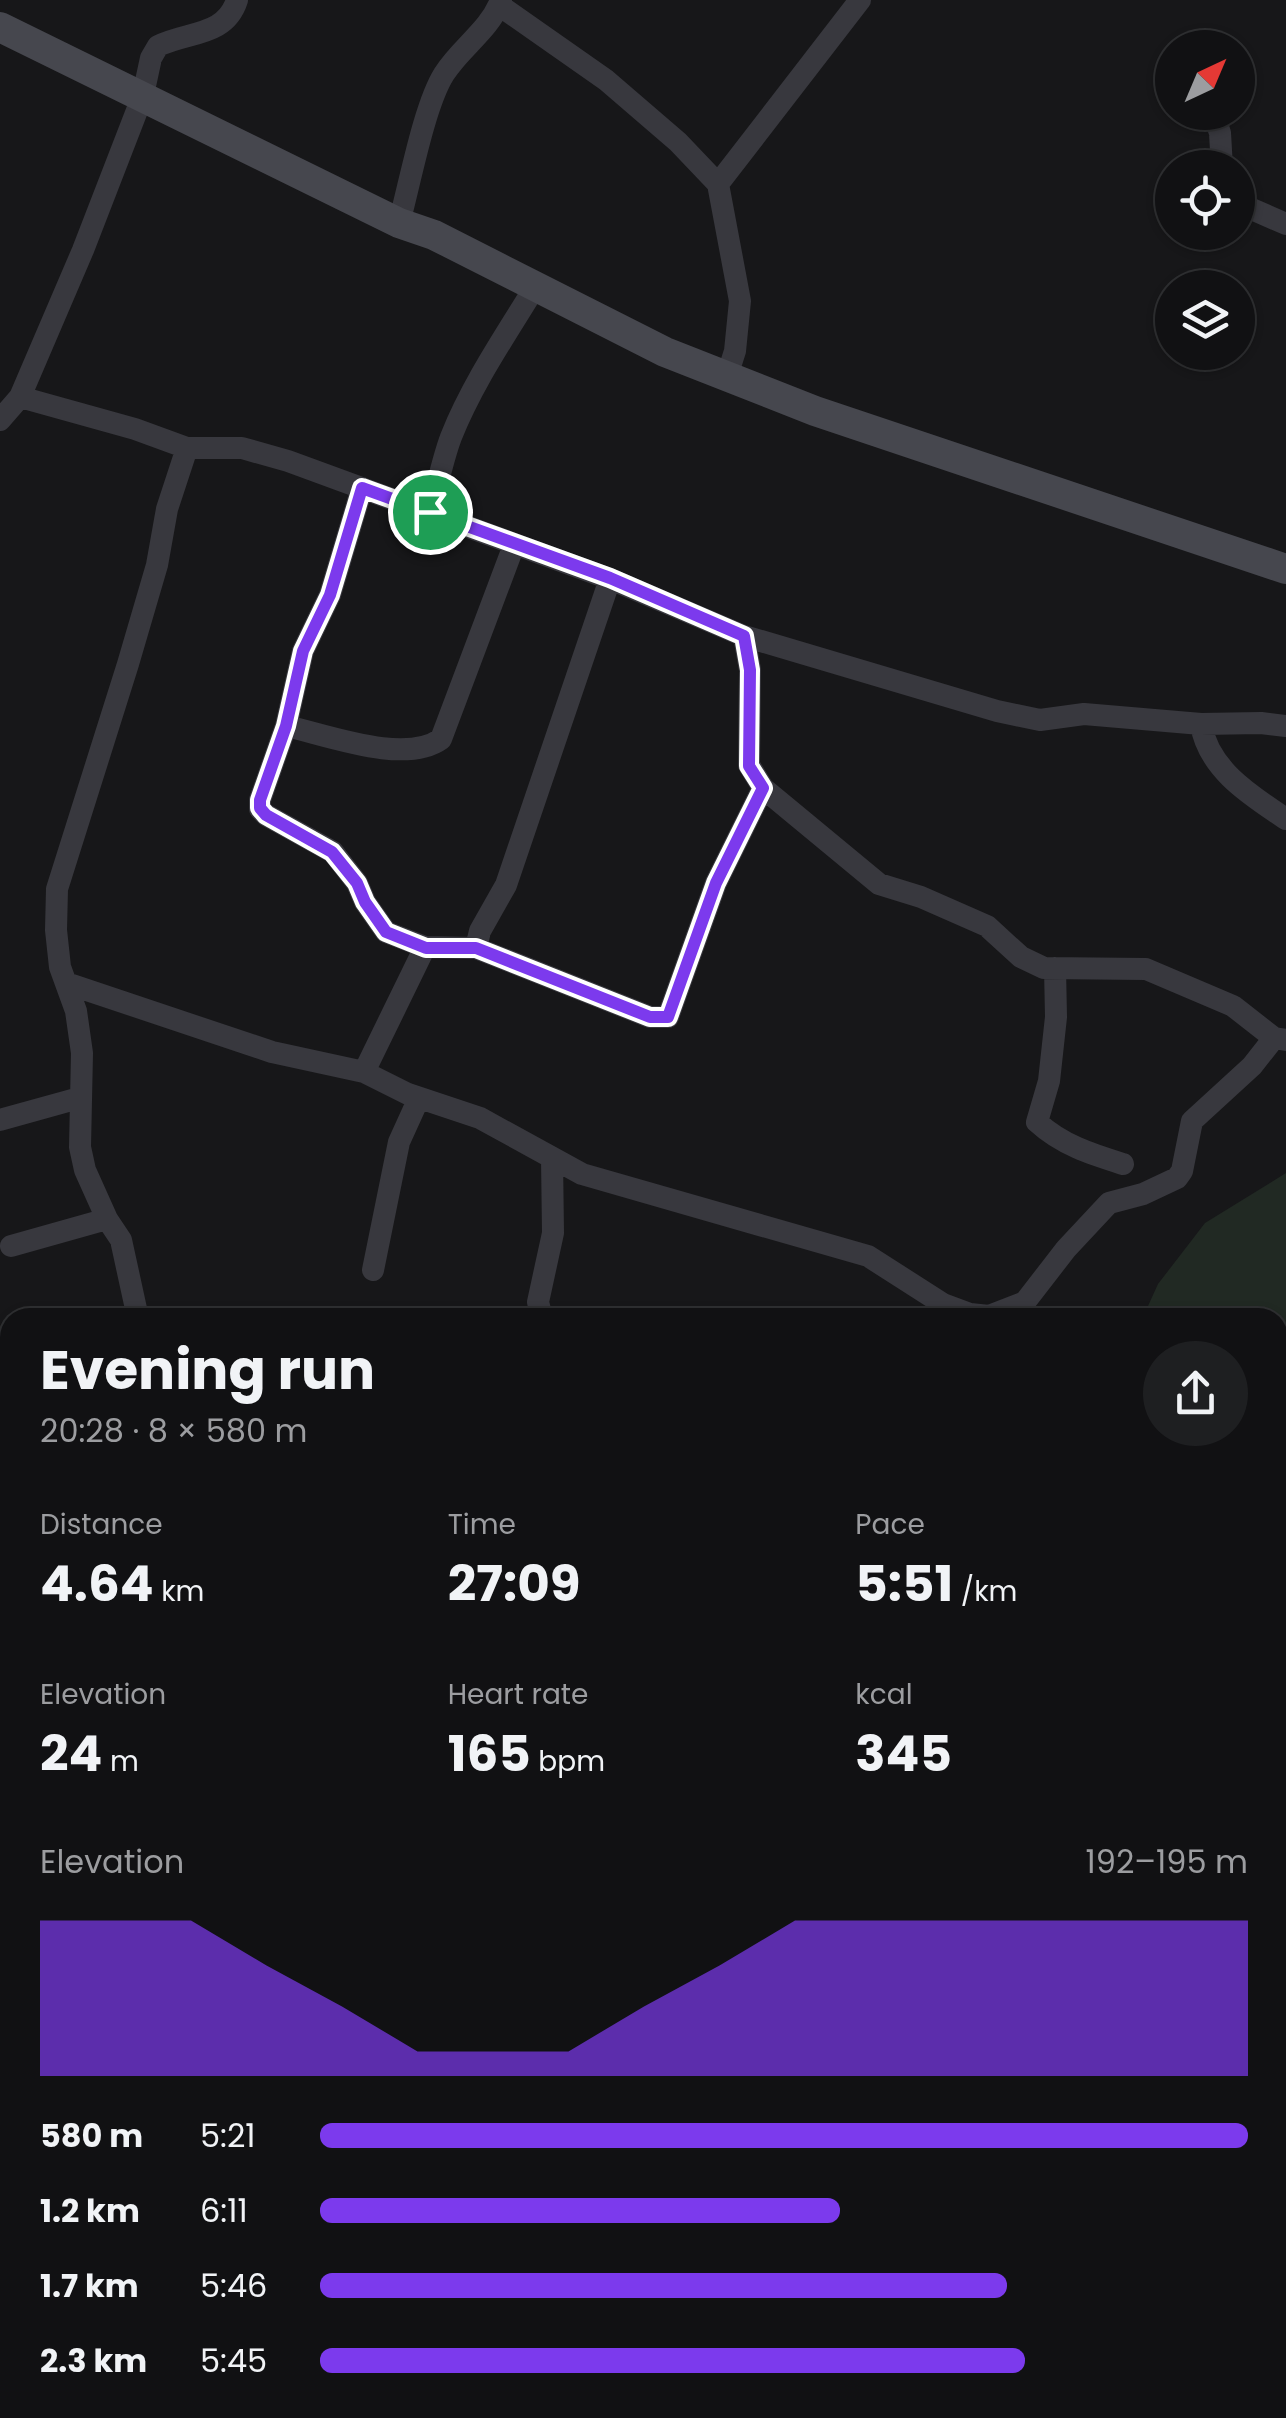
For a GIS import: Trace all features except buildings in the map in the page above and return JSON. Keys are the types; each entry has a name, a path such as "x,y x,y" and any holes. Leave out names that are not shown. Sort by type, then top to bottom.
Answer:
{"street":[{"path":"0,420 20,398 83,250 143,94 151,58 158,46 213,29 229,18 237,0"},
{"path":"718,184 860,0"},
{"path":"399,223 444,74 492,21 500,3 606,80 678,142 718,184 740,301 735,351 727,376"},
{"path":"0,27 399,223 434,235 666,352 816,411 1286,569"},
{"path":"1255,210 1286,224"},
{"path":"430,512 450,440 464,410 535,287"},
{"path":"20,398 187,448 242,448 610,578 744,636 997,711 1040,720 1084,714 1200,724 1286,726"},
{"path":"136,1308 122,1240 107,1219 85,1170 80,1147 82,1053 76,1012 60,967 57,889 128,664 167,509 187,448"},
{"path":"362,488 330,595 303,651 286,726 260,808 332,852 357,883 386,932 426,948 476,948 650,1017 668,1017 716,883 763,788"},
{"path":"286,726 395,750 422,749 441,738 514,545"},
{"path":"476,948 480,931 506,885 610,578"},
{"path":"744,636 750,670 749,766 763,788 879,884 921,897 987,926 1022,956 1044,968 1146,970 1233,1006 1280,1039 1192,1121 1182,1171 1177,1178 1143,1194 1109,1203 1066,1249 1025,1302 1009,1308"},
{"path":"1200,724 1204,746 1230,778 1286,820"},
{"path":"364,1072 426,948"},
{"path":"1055,968 1056,1016 1048,1081 1037,1122 1079,1150 1123,1164"},
{"path":"66,983 272,1052 364,1072 419,1098 480,1118 582,1174 868,1256 943,1304 958,1308"},
{"path":"0,1120 79,1098"},
{"path":"373,1270 399,1142 419,1098"},
{"path":"540,1308 553,1233 552,1158"},
{"path":"11,1246 107,1219"}],"shaded area":[{"path":"1286,1173 1286,1308 1147,1308 1158,1284 1205,1223"}],"route":[{"path":"362,488 430,512 610,578 744,636 750,670 749,766 763,788 716,883 668,1017 650,1017 476,948 426,948 386,932 357,883 332,852 260,808 286,726 303,651 330,595 362,488"}]}
